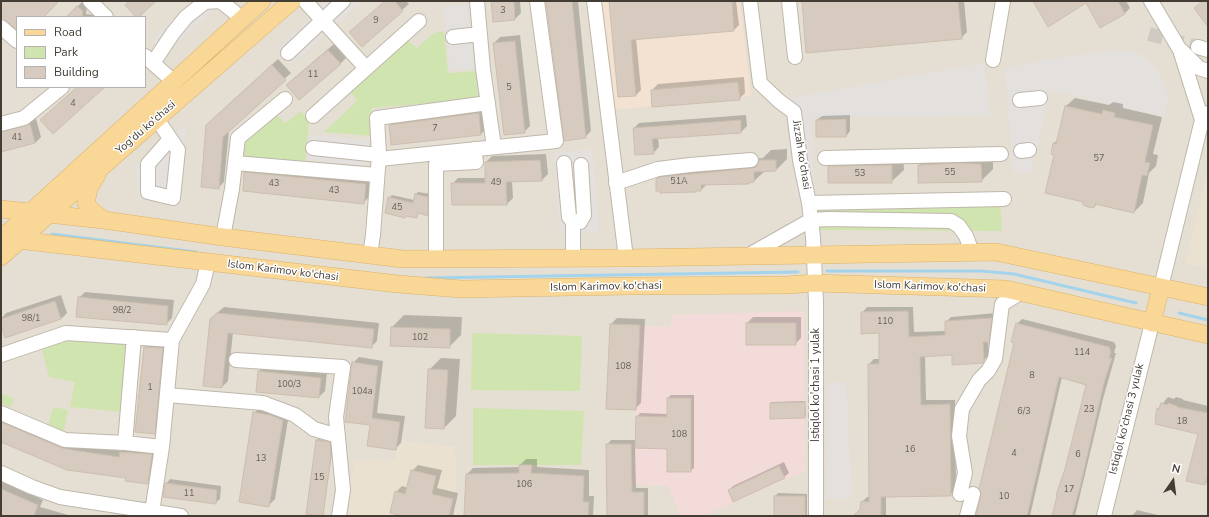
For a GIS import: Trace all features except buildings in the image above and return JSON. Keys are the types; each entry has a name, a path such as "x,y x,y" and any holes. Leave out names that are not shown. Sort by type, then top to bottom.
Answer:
{"main road":[{"name":"Yog'du ko'chasi","path":"2,238 174,82 240,19 262,1"},
{"name":"Yog'du ko'chasi","path":"1,257 102,166 292,1"},
{"path":"102,166 89,188 86,203 90,209 104,220"},
{"path":"1,210 104,220 223,237 403,259 626,258 1004,252 1208,297"},
{"name":"Islom Karimov ko'chasi","path":"2,238 398,284 461,289 814,284 1006,289 1208,336"},
{"path":"1152,323 1161,287"}],"street":[{"path":"90,1 105,16"},
{"path":"174,82 149,60 186,17 204,2 220,1 233,11 240,19"},
{"path":"305,1 366,68"},
{"path":"288,53 343,1"},
{"path":"477,1 483,69 494,147"},
{"path":"312,148 379,157 556,141 537,1"},
{"path":"594,1 626,258"},
{"name":"Jizzah ko'chasi","path":"750,1 760,83 779,101 794,112 800,160 810,203 814,254"},
{"path":"789,1 795,57"},
{"path":"993,60 1003,1"},
{"path":"1152,1 1180,50 1205,116 1161,287"},
{"path":"313,116 419,21"},
{"path":"1,27 16,39"},
{"path":"453,37 480,34"},
{"path":"1180,50 1199,68 1208,72"},
{"path":"1,124 24,118 61,88"},
{"path":"223,237 232,189 238,138 285,98"},
{"path":"1020,100 1040,98"},
{"path":"370,255 373,236 379,157 377,118 488,103"},
{"path":"157,119 170,139"},
{"path":"436,259 436,164 476,162 474,149"},
{"path":"825,158 1001,154"},
{"path":"616,183 658,169 751,160"},
{"path":"235,163 377,175"},
{"path":"564,163 569,217 573,222 574,258"},
{"path":"573,222 580,222 584,215 581,165"},
{"path":"810,203 1004,199"},
{"path":"749,255 811,220 951,221 959,226 966,236 972,252"},
{"name":"Istiqlol ko'chasi 1 yulak","path":"814,254 814,284 816,302 816,516"},
{"path":"152,512 162,447 172,340 203,284 208,262"},
{"path":"967,516 965,473 959,436 962,409 979,380 988,371 995,358 1002,304 1022,292"},
{"name":"Istiqlol ko'chasi 3 yulak","path":"1104,516 1152,323"},
{"path":"1,355 66,333 172,340"},
{"path":"125,443 134,337"},
{"path":"236,360 343,367 336,417 343,490 339,516"},
{"path":"167,395 263,403 295,415 314,429 338,436"},
{"path":"1,413 65,440 125,443 162,447"},
{"path":"1,473 32,488 60,497 181,516"}],"shaded area":[{"path":"1,1 1208,1 1208,516 1,516"},
{"path":"193,1 223,1 164,55 151,39"},
{"path":"326,1 363,1 337,24 320,6"},
{"path":"601,1 740,1 751,96 613,110"},
{"path":"467,5 474,68 450,70 443,6"},
{"path":"309,19 324,36 293,64 278,48"},
{"path":"1118,50 1139,53 1158,72 1168,95 1165,117 1050,90 1031,174 1013,172 1005,68 1051,59"},
{"path":"984,63 990,116 812,117 814,199 796,198 795,152 789,151 787,99"},
{"path":"187,123 178,204 139,198 135,166"},
{"path":"310,135 368,141 365,166 308,159"},
{"path":"592,149 599,232 560,234 554,153"},
{"path":"1208,169 1208,268 1185,263"},
{"path":"804,311 805,471 704,516 681,516 668,486 634,484 638,326 671,327 671,315"},
{"path":"846,382 852,498 826,499 828,383"},
{"path":"400,441 455,447 456,516 345,516 354,461 394,461"}],"green space":[{"path":"444,31 448,73 477,71 478,99 372,108 371,136 324,132 357,101 351,92 408,41 417,48 434,33"},
{"path":"301,111 309,121 305,164 240,159 242,146 277,115 285,123"},
{"path":"1000,202 1002,231 819,230 817,207"},
{"path":"472,333 582,336 580,391 471,390"},
{"path":"73,337 132,341 124,412 70,407 75,382 49,377 41,346"},
{"path":"1,394 14,398 11,407 1,403"},
{"path":"53,407 68,410 64,431 48,427"},
{"path":"473,408 584,411 581,465 473,465"}],"waterway":[{"path":"52,234 196,252"},
{"path":"827,271 981,271 1014,274 1136,303"},
{"path":"426,278 798,272"},
{"path":"1179,313 1208,320"}],"tunnel":[{"path":"1149,34 1198,47"}]}
